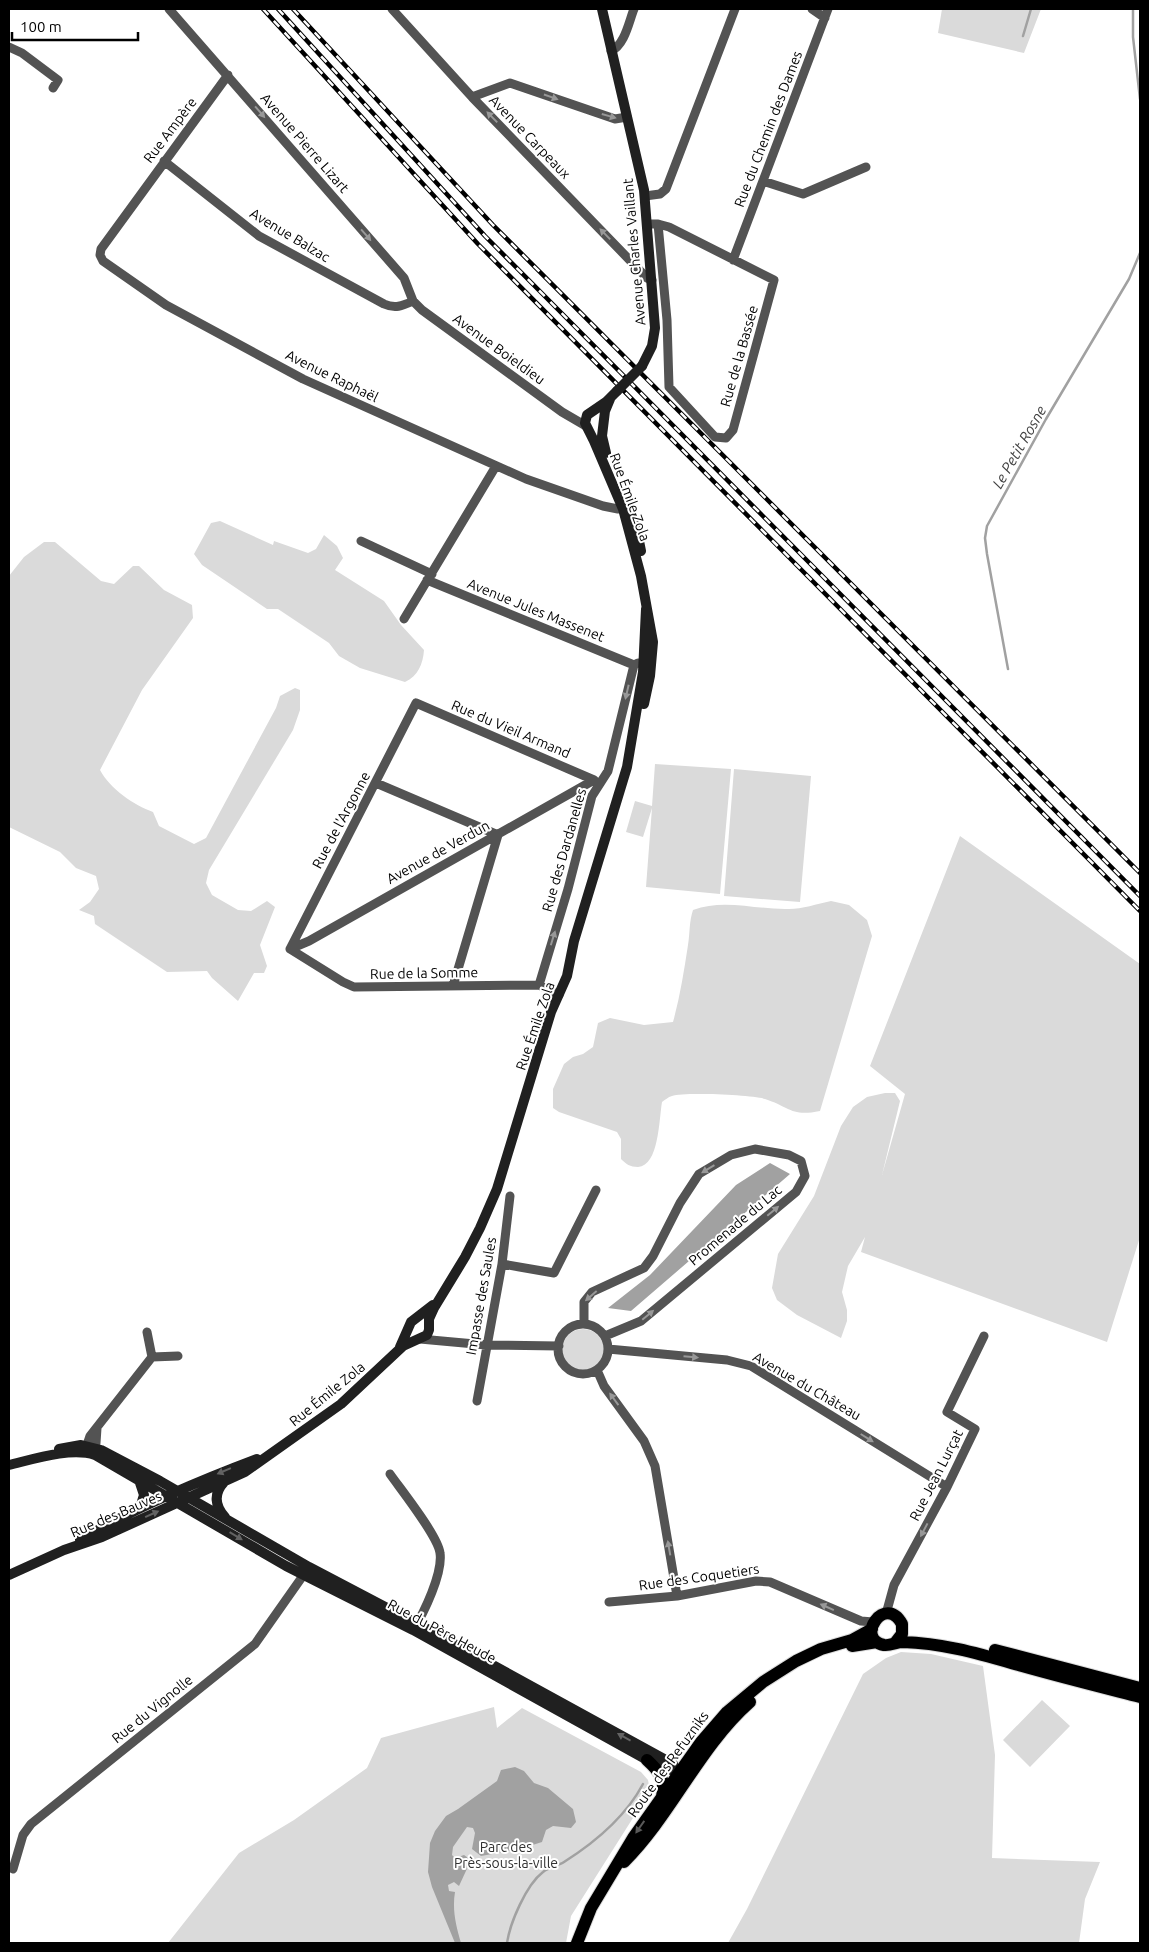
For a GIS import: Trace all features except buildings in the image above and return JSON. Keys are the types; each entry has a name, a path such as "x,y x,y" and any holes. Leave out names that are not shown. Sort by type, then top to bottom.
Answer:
{"main road":[{"name":"Avenue Charles Vaillant","path":"602,9 614,49 618,76 652,224 652,280 655,316 654,335 650,352 642,366 614,395"},
{"path":"614,395 606,408 604,422 596,431 587,427 585,420 590,413 614,395"},
{"path":"590,413 598,412 604,422"},
{"name":"Rue Émile Zola","path":"429,1327 430,1315 466,1257 492,1201 506,1164 551,1012 567,976 574,941 625,775 630,750 643,708 643,665 653,635 646,609 639,540 604,447 602,436 604,422"},
{"name":"Rue Émile Zola","path":"587,427 626,507"},
{"name":"Rue Émile Zola","path":"418,1318 438,1300"},
{"path":"418,1318 423,1318 429,1327 427,1335 419,1339 410,1335 408,1328 410,1322 418,1318"},
{"name":"Rue Émile Zola","path":"398,1350 404,1341 408,1328"},
{"name":"Rue Émile Zola","path":"181,1496 225,1482 245,1472 342,1404 398,1350 407,1343 419,1339"},
{"path":"90,1450 139,1480 181,1496"},
{"path":"9,1465 38,1458 90,1450 181,1496"},
{"name":"Rue Émile Zola","path":"181,1496 230,1468 270,1454"},
{"path":"139,1480 144,1495 140,1508"},
{"path":"225,1482 218,1490 216,1501 219,1510 229,1522"},
{"name":"Rue des Bauves","path":"9,1574 64,1550 140,1508 181,1496"},
{"name":"Rue des Bauves","path":"64,1550 95,1540 181,1496"},
{"name":"Rue du Père Heude","path":"181,1496 229,1522 306,1570 684,1771"},
{"name":"Rue du Père Heude","path":"181,1496 286,1566 306,1570"},
{"path":"895,1643 900,1638 903,1628 899,1619 896,1616 886,1614 877,1617 872,1626 874,1637 877,1642 886,1645 909,1642 958,1649 1140,1697"},
{"name":"Route des Refuzniks","path":"610,1877 642,1844 680,1789 684,1771 714,1726 727,1712 763,1682 810,1654 852,1640 872,1626"},
{"name":"Rue du Père Heude","path":"415,1627 647,1760 684,1771"},
{"path":"903,1628 919,1635 968,1643 1140,1688"},
{"name":"Route des Refuzniks","path":"577,1943 591,1908 633,1838 661,1798 743,1708 781,1677 801,1665 826,1654 861,1643 877,1642"},
{"path":"647,1760 662,1776 664,1784 661,1798"}],"street":[{"name":"Avenue Pierre Lizart","path":"169,9 404,278 413,301"},
{"name":"Avenue Carpeaux","path":"392,9 472,96 636,267 647,278 652,280"},
{"path":"614,49 622,39 634,9"},
{"path":"645,196 660,194 666,189 735,9"},
{"path":"812,9 827,13"},
{"name":"Rue du Chemin des Dames","path":"733,260 827,13"},
{"path":"9,47 22,53 58,80 53,88"},
{"name":"Rue Ampère","path":"135,201 228,75"},
{"path":"472,96 510,83 615,119 627,117"},
{"name":"Avenue Balzac","path":"164,161 260,236 392,308 413,301"},
{"path":"763,181 803,194 866,167"},
{"name":"Avenue Raphaël","path":"135,201 101,249 100,255 104,261 166,305 303,379 496,466 560,492 603,506 626,507"},
{"path":"652,224 733,260"},
{"name":"Rue de la Bassée","path":"652,224 667,320 669,387 715,437 726,438 733,430 774,280 733,260"},
{"name":"Avenue Boieldieu","path":"413,301 422,310 570,418 587,427"},
{"path":"570,418 578,418 590,413"},
{"path":"404,620 496,466"},
{"name":"Avenue Jules Massenet","path":"361,541 430,577 643,665"},
{"name":"Rue des Dardanelles","path":"539,985 568,889 596,782 608,771 643,665"},
{"name":"Rue du Vieil Armand","path":"416,703 596,782"},
{"name":"Rue de l'Argonne","path":"290,949 416,703"},
{"name":"Avenue de Verdun","path":"290,949 309,941 596,782"},
{"path":"376,783 498,835 453,986"},
{"name":"Rue de la Somme","path":"290,949 354,987 539,985"},
{"path":"539,985 559,995"},
{"name":"Promenade du Lac","path":"584,1324 584,1302 592,1292 644,1268 653,1256 680,1203 699,1174 731,1155 755,1149 789,1155 801,1161 804,1176 796,1192 641,1321 604,1336"},
{"path":"502,1264 554,1273 596,1190"},
{"name":"Impasse des Saules","path":"476,1401 502,1264 510,1196"},
{"path":"584,1324 596,1327 604,1336 608,1349 607,1357 596,1370 581,1374 567,1368 559,1354 559,1346 564,1333 570,1328 584,1324"},
{"path":"429,1327 436,1338 441,1341"},
{"path":"148,1332 152,1357"},
{"name":"Rue Jean Lurçat","path":"886,1614 894,1585 947,1487 975,1429 947,1412 984,1336"},
{"path":"419,1339 486,1344 559,1346"},
{"name":"Avenue du Château","path":"608,1349 727,1360 751,1366 947,1487"},
{"path":"90,1450 97,1428 109,1409 152,1357 178,1356"},
{"path":"596,1370 604,1386 644,1441 655,1466 677,1596"},
{"path":"390,1474 434,1538 440,1554 438,1574 415,1627"},
{"name":"Rue du Vignolle","path":"13,1869 23,1835 30,1824 255,1644 306,1570"},
{"name":"Rue des Coquetiers","path":"609,1602 677,1596 756,1581 770,1582 872,1626"}],"green space":[{"path":"942,9 1041,9 1024,53 938,33"},
{"path":"220,521 273,545 274,541 308,553 316,549 324,535 337,546 343,558 335,570 384,601 401,625 424,650 421,665 416,673 405,682 360,668 339,656 329,643 278,609 267,609 202,565 194,554 211,523"},
{"path":"44,542 55,542 101,581 114,584 133,566 139,566 164,590 192,605 193,618 142,690 100,770 110,784 123,796 153,812 159,826 194,844 206,838 276,708 280,696 295,688 300,690 300,710 293,730 209,870 206,883 212,895 238,910 251,911 267,901 275,907 260,945 267,966 264,973 254,973 238,1001 212,978 207,971 167,972 95,924 94,916 79,910 90,902 99,889 96,876 76,868 60,852 9,827 9,576 24,557"},
{"path":"655,764 731,769 720,894 646,887 652,808 643,837 626,832 635,801 652,806"},
{"path":"734,769 811,776 800,902 724,896"},
{"path":"960,836 1140,964 1140,1237 1107,1342 861,1252 865,1237 848,1266 842,1292 847,1310 847,1321 841,1338 797,1315 777,1300 772,1288 778,1254 814,1196 841,1126 853,1107 867,1097 895,1093 900,1101 882,1175 905,1094 870,1066"},
{"path":"831,901 849,905 867,920 872,936 820,1111 810,1113 796,1112 765,1099 747,1096 704,1094 672,1096 662,1102 657,1140 650,1159 645,1165 638,1167 628,1165 621,1159 621,1139 617,1132 559,1112 553,1108 553,1089 564,1064 593,1047 598,1023 610,1018 644,1025 673,1022 682,984 693,910 717,905 794,909"},
{"path":"583,1329 598,1335 604,1350 598,1365 583,1371 568,1365 562,1350 568,1335"},
{"path":"901,1652 931,1654 983,1666 995,1755 992,1858 1100,1862 1085,1899 1079,1943 728,1943 747,1909 863,1674 886,1658"},
{"path":"1042,1700 1070,1726 1030,1767 1003,1740"},
{"name":"Parc des Près-sous-la-ville","path":"494,1707 497,1728 522,1708 641,1772 648,1780 650,1791 571,1916 566,1943 168,1943 239,1853 294,1820 367,1768 381,1738"}],"shaded area":[{"path":"770,1163 790,1174 631,1311 608,1308 650,1275 736,1185"},
{"path":"515,1767 524,1771 534,1783 548,1788 573,1809 576,1822 571,1828 553,1826 546,1830 542,1842 520,1849 481,1856 472,1849 475,1833 473,1828 467,1827 453,1847 452,1855 455,1858 464,1855 471,1860 459,1886 454,1882 448,1885 449,1891 455,1892 455,1918 461,1943 455,1943 432,1887 428,1872 430,1843 435,1831 446,1816 497,1781 501,1770"}],"waterway":[{"path":"1023,36 1031,9"},
{"name":"Le Petit Rosne","path":"1133,9 1133,37 1140,99"},
{"name":"Le Petit Rosne","path":"1008,669 987,554 985,538 987,526 1046,419 1129,279 1140,253"},
{"name":"Le Petit Rosne","path":"507,1943 520,1905 537,1878 545,1870 575,1855 598,1837 628,1807 643,1784"}],"railway":[{"path":"263,9 478,244 1140,911"},
{"path":"278,9 485,236 1140,896"},
{"path":"293,9 493,225 1140,873"}]}
